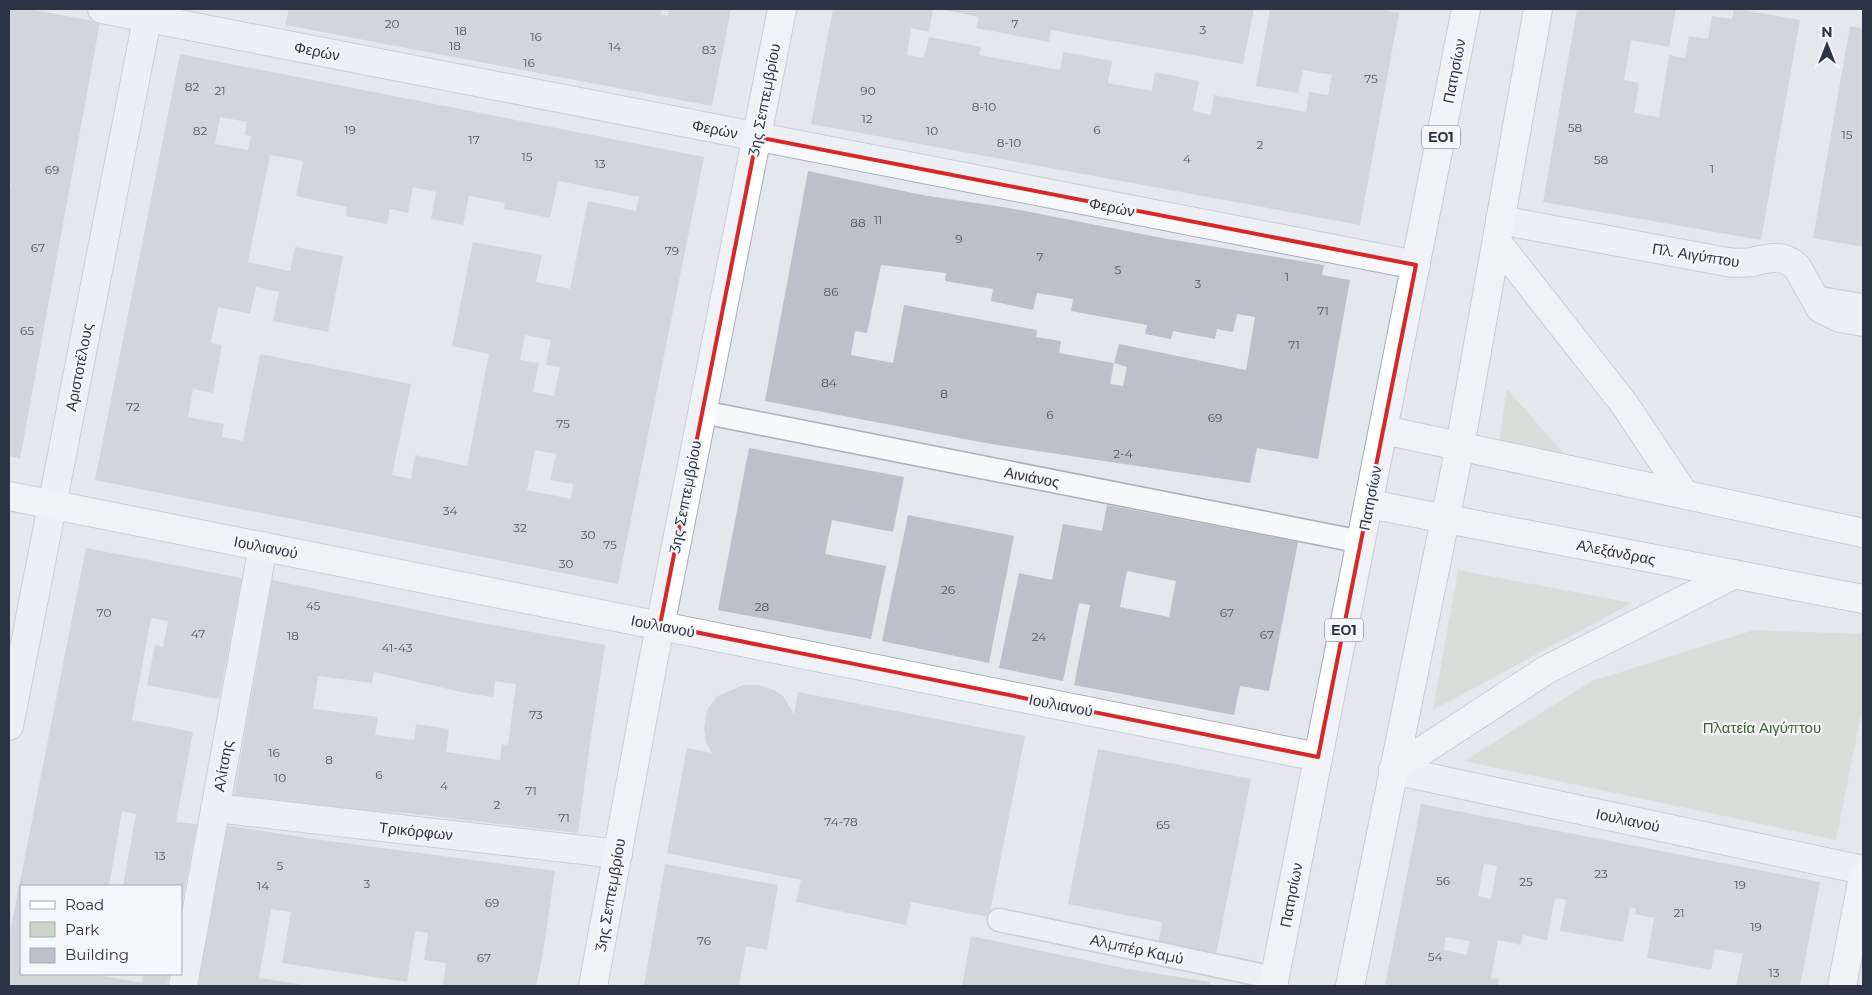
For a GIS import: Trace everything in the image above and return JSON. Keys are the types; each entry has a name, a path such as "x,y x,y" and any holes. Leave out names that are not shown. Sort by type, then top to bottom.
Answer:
{"main road":[{"name":"3ης Σεπτεμβρίου","path":"594,986 660,625 782,9"},
{"name":"Πατησίων","path":"1274,982 1466,9"},
{"path":"1350,986 1446,519 1538,9"},
{"path":"1499,231 1625,405 1685,495"},
{"path":"1384,430 1863,533"},
{"name":"Ιουλιανού","path":"9,496 1318,757"},
{"name":"Αλεξάνδρας","path":"1369,504 1863,600"},
{"path":"1393,770 1546,670 1735,574"},
{"path":"1842,986 1863,877"}],"street":[{"name":"Φερών","path":"102,9 148,13 757,137 1416,265"},
{"name":"Αριστοτέλους","path":"9,726 148,13"},
{"name":"Πλ. Αιγύπτου","path":"1499,231 1727,262 1750,262 1780,257 1797,267 1820,308 1840,318 1863,322"},
{"name":"Αινιάνος","path":"702,412 1362,542"},
{"name":"Αλίτσης","path":"183,986 263,546"},
{"name":"Ιουλιανού","path":"1393,770 1863,870"},
{"name":"Τρικόρφων","path":"215,808 618,854"},
{"name":"Αλμπέρ Καμύ","path":"999,920 1274,982"}],"lane":[{"path":"1811,293 1863,302"}],"highlighted area":[{"path":"757,137 1416,265 1318,757 660,625"}],"green space":[{"path":"1507,389 1566,456 1499,442"},
{"path":"1458,570 1632,603 1433,710"},
{"name":"Πλατεία Αιγύπτου","path":"1754,630 1863,634 1863,705 1836,840 1464,761 1592,681"}],"building":[{"path":"9,9 28,9 100,22 20,459 9,456 9,196 11,184 9,184"},
{"path":"289,9 662,9 661,14 668,16 669,9 731,9 712,106 285,25"},
{"path":"833,9 933,9 929,32 911,28 907,55 924,58 929,37 981,47 979,55 1060,70 1063,52 1112,61 1108,83 1152,91 1155,72 1199,81 1193,111 1211,115 1214,95 1306,112 1309,92 1328,95 1332,75 1303,70 1298,93 1256,86 1270,9 1376,9 1399,13 1360,225 811,124"},
{"path":"940,9 1254,9 1243,64 1051,30 1049,42 976,28 979,17"},
{"path":"1577,9 1676,9 1669,47 1631,40 1624,80 1639,83 1634,113 1659,117 1669,55 1685,58 1689,36 1708,39 1712,16 1732,19 1734,9 1736,9 1800,20 1761,240 1543,202"},
{"path":"1850,26 1863,29 1863,247 1813,238"},
{"path":"180,54 704,157 618,584 95,480","holes":["220,117 247,122 245,135 251,136 248,150 215,144","270,155 303,161 296,196 347,207 346,216 387,224 390,209 408,213 413,187 436,192 431,219 463,225 469,196 505,203 504,209 550,218 558,181 639,197 636,211 588,201 570,289 536,282 542,255 473,242 452,346 489,354 467,466 415,455 411,479 392,475 411,384 260,354 243,441 222,437 224,424 188,417 193,389 213,393 222,345 211,343 218,307 250,314 256,287 279,292 273,321 328,332 343,256 295,247 290,271 248,262","525,335 551,340 546,365 560,367 554,396 533,392 539,363 520,360","535,450 556,454 550,480 573,484 571,499 527,490"]},
{"path":"808,171 922,195 1009,208 1162,238 1324,265 1322,275 1350,280 1318,459 1257,448 1250,483 991,444 765,401","holes":["881,265 946,273 945,281 993,289 991,301 1033,310 1037,293 1073,299 1071,311 1147,325 1145,334 1171,339 1173,331 1215,339 1217,329 1233,332 1237,314 1255,317 1246,370 1119,344 1114,363 1059,353 1061,341 1036,337 1037,330 904,305 893,363 851,355 855,331 867,333","1114,363 1127,367 1123,386 1110,384"]},
{"path":"749,448 904,477 893,532 832,520 825,554 886,566 871,639 718,610"},
{"path":"1107,505 1298,542 1269,691 1240,686 1234,715 1074,685 1090,605 1079,603 1063,681 999,668 1019,573 1052,580 1063,524 1102,531","holes":["1127,571 1176,581 1169,617 1120,607"]},
{"path":"908,515 1014,536 989,663 882,641"},
{"path":"86,548 242,578 219,699 147,685 155,645 163,647 168,621 151,618 132,720 193,732 176,822 197,824 182,904 182,885 123,885 136,814 122,811 109,885 20,885 20,975 98,975 142,983 143,975 169,975 167,986 9,986 9,937"},
{"path":"272,580 476,622 605,645 578,833 405,813 344,809 234,795","holes":["374,672 466,693 493,697 495,681 516,684 508,745 502,744 500,760 446,752 449,729 416,724 414,740 375,735 378,717 313,709 318,676 372,683"]},
{"path":"743,685 759,685 774,690 783,696 794,714 798,692 1025,736 989,917 911,902 906,925 796,902 801,880 667,853 687,748 712,753 706,742 704,728 707,710 716,697"},
{"path":"1098,749 1251,779 1216,955 1158,944 1162,922 1068,904"},
{"path":"1421,804 1820,882 1800,986 1736,986 1743,954 1715,949 1711,970 1647,958 1654,918 1635,914 1636,909 1630,907 1623,942 1560,931 1566,900 1555,898 1547,940 1523,935 1521,945 1498,940 1491,978 1499,979 1498,986 1385,986","holes":["1484,864 1497,866 1491,899 1478,896","1446,937 1469,941 1467,955 1444,950"]},
{"path":"224,825 555,871 543,953 536,986 443,986 446,963 424,960 428,933 415,931 407,982 282,963 291,912 271,909 259,978 299,984 298,986 196,986"},
{"path":"665,864 778,885 767,950 746,946 739,986 644,986"},
{"path":"971,936 1128,969 1210,982 1209,986 962,986"}]}
